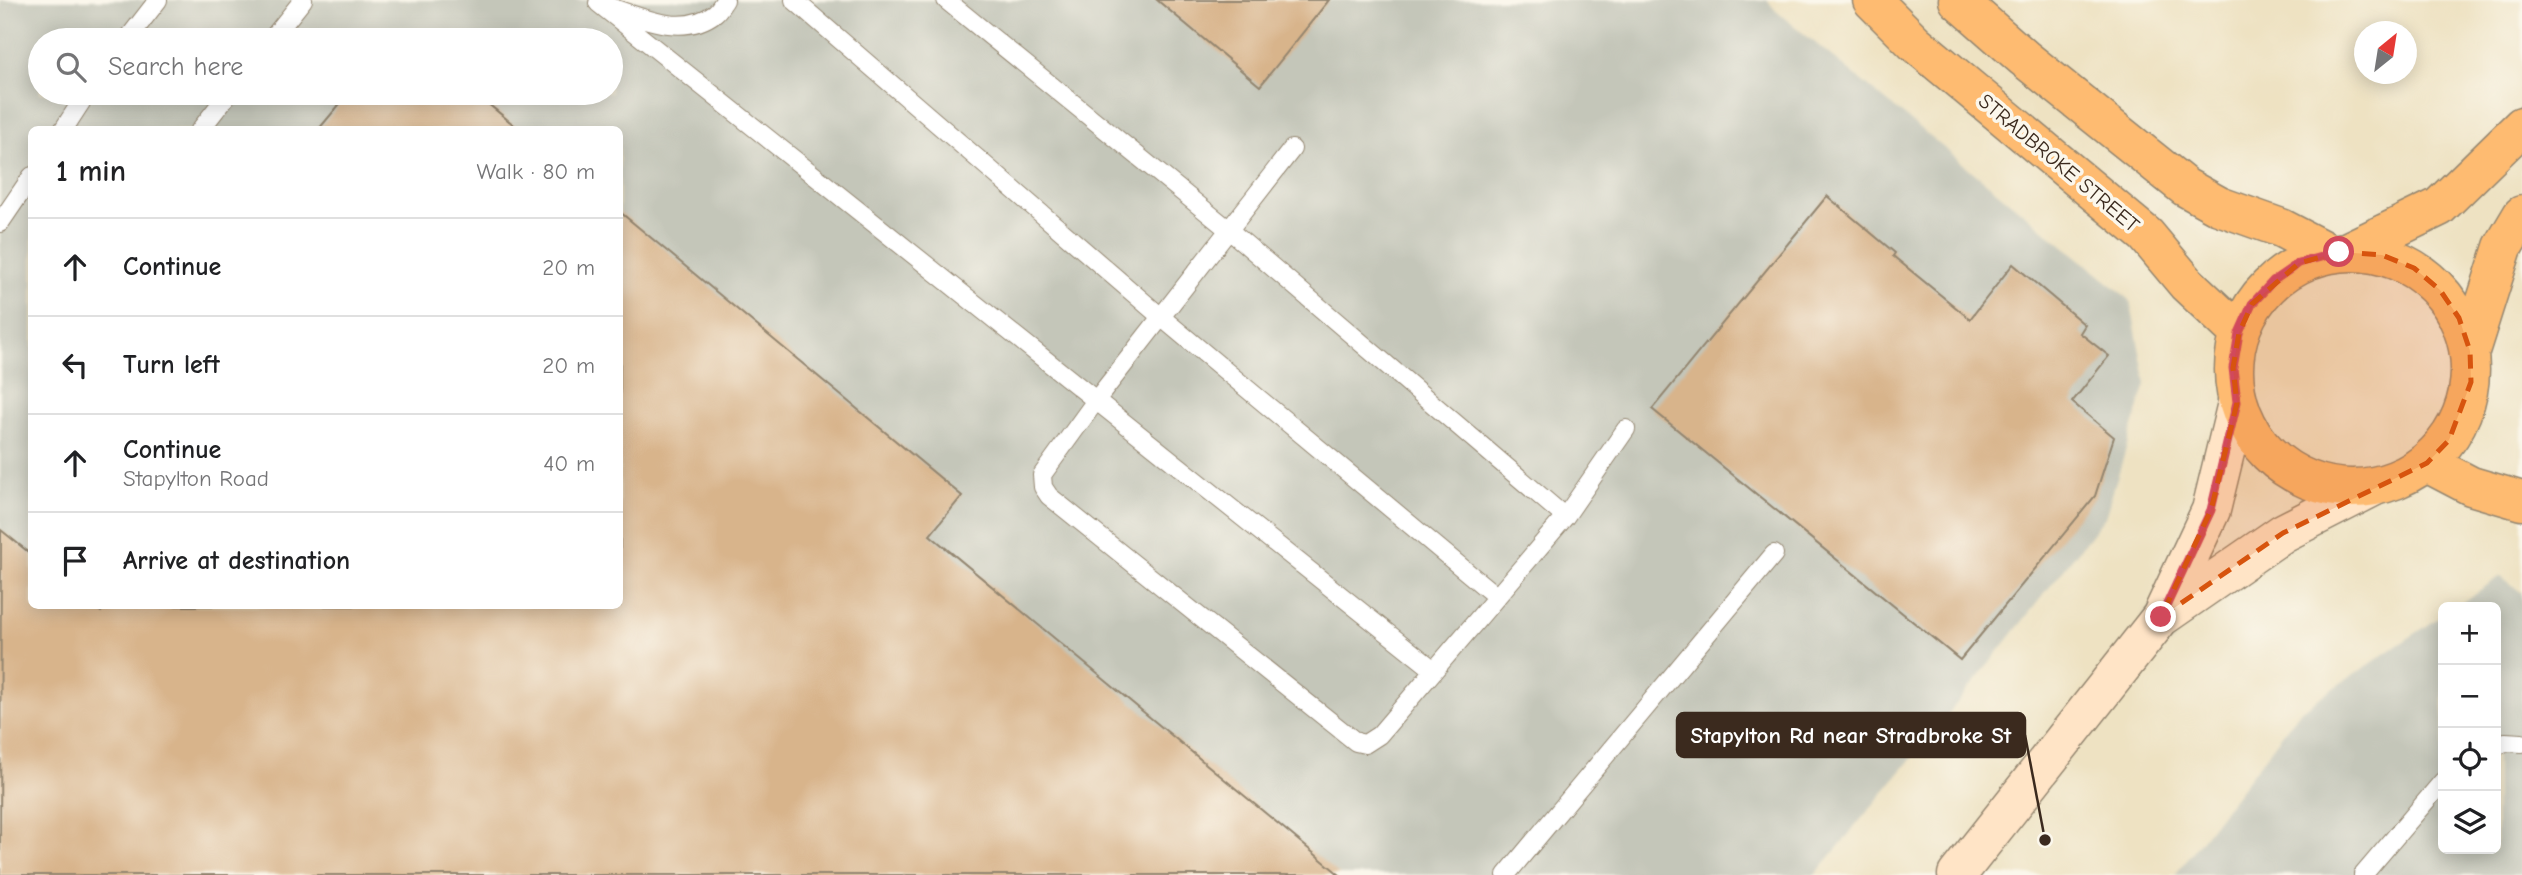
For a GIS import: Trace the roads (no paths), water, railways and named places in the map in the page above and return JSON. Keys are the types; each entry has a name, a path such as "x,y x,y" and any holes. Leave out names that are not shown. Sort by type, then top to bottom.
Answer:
{"main road":[{"name":"STRADBROKE STREET","path":"1872,0 1915,43 2146,235 2187,284 2239,333"},
{"path":"1958,0 2024,58 2185,187 2219,206 2339,252 2382,255 2414,268 2440,290 2459,318 2470,351 2471,382 2463,413 2449,440 2427,463 2402,479 2373,487 2284,533 2161,617"},
{"path":"2373,487 2344,488 2315,483 2289,471 2261,445 2249,429 2237,402 2233,368 2239,333 2252,304 2273,281 2299,263 2339,252 2439,207 2522,126"},
{"path":"2470,351 2503,247 2522,215"},
{"path":"1957,875 2161,617 2211,510 2237,402"},
{"path":"2427,463 2471,486 2522,501"}],"lane":[{"path":"136,28 158,0"},
{"path":"281,28 303,0"},
{"path":"594,2 671,25 688,25 715,13 725,0"},
{"path":"794,0 1161,317 1497,597"},
{"path":"946,0 1229,230 1565,517"},
{"path":"594,2 1097,399 1434,670"},
{"path":"65,126 79,105"},
{"path":"203,126 220,105"},
{"path":"1292,149 1097,399 1042,475 1043,487 1059,505 1356,742 1365,744 1379,735 1565,517 1626,429"},
{"path":"0,223 28,182"},
{"path":"1506,875 1774,554"},
{"path":"2501,744 2522,743"},
{"path":"2363,875 2438,787"}],"place":[{"name":"Stapylton Rd near Stradbroke St","path":"2045,840"}]}
